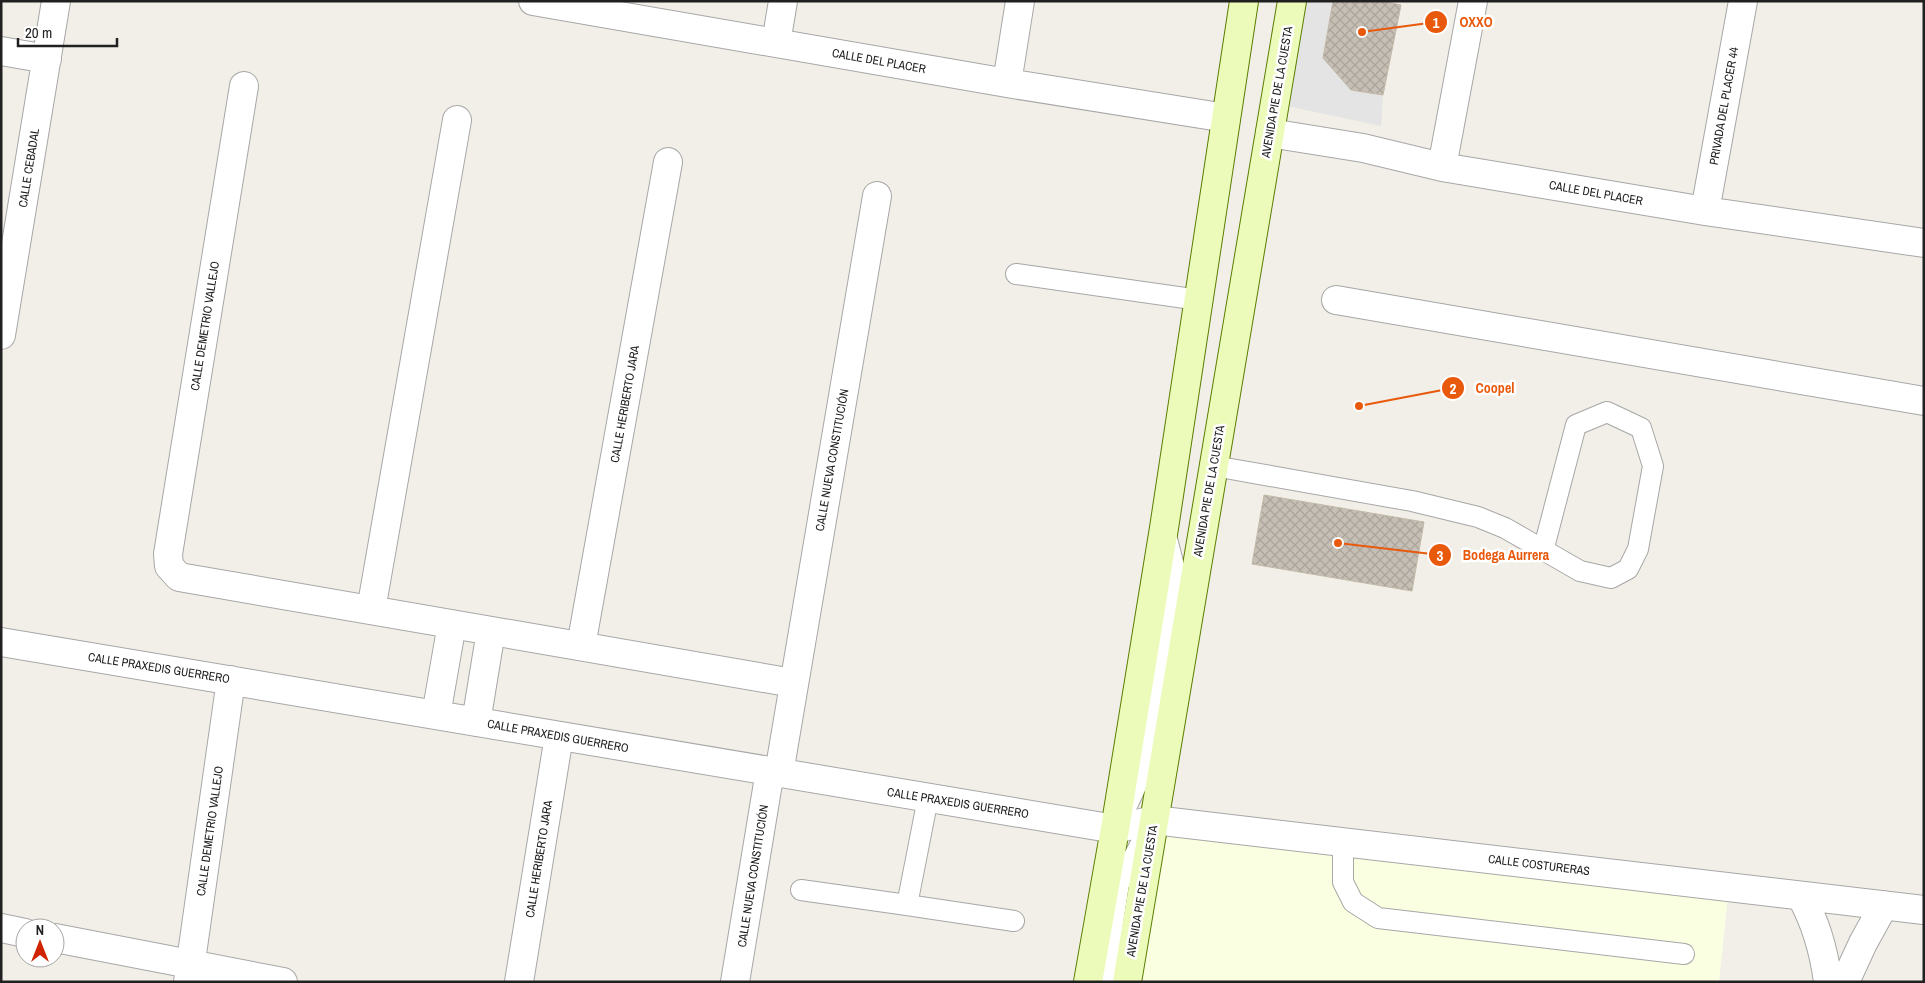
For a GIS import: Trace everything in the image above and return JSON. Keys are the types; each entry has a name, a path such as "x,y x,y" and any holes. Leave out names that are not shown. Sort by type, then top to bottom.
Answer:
{"main road":[{"path":"1088,982 1116,829 1164,528 1244,1"},
{"name":"AVENIDA PIE DE LA CUESTA","path":"1127,982 1292,1"}],"street":[{"name":"CALLE CEBADAL","path":"1,335 8,250 47,59 56,1"},
{"name":"CALLE DEL PLACER","path":"533,1 1007,83 1226,118"},
{"path":"776,43 783,1"},
{"path":"1007,83 1020,1"},
{"path":"1442,167 1473,1"},
{"name":"PRIVADA DEL PLACER 44","path":"1705,211 1743,1"},
{"path":"1,51 47,59"},
{"name":"CALLE DEMETRIO VALLEJO","path":"244,86 169,544 169,566 179,577 371,610"},
{"path":"457,120 371,610 793,683"},
{"name":"CALLE DEL PLACER","path":"1270,133 1363,148 1442,167 1705,211 1924,243"},
{"name":"CALLE HERIBERTO JARA","path":"581,646 668,162"},
{"name":"CALLE NUEVA CONSTITUCIÓN","path":"735,982 774,772 786,724 877,196"},
{"path":"1336,300 1924,401"},
{"path":"436,715 452,624"},
{"path":"476,722 491,631"},
{"name":"CALLE PRAXEDIS GUERRERO","path":"1,642 1116,829"},
{"name":"CALLE DEMETRIO VALLEJO","path":"190,972 231,680"},
{"name":"CALLE HERIBERTO JARA","path":"519,982 558,736"},
{"name":"CALLE COSTURERAS","path":"1116,829 1154,820 1924,910"},
{"path":"1801,896 1820,936 1828,982"},
{"path":"1845,982 1863,943 1884,905"},
{"path":"1,928 15,931"},
{"path":"65,941 190,972 283,982"}],"lane":[{"path":"1016,274 1198,300"},
{"path":"1214,466 1412,501 1478,517 1505,528 1543,550 1580,571 1611,578 1628,569 1638,549 1653,466 1641,428 1607,412 1576,425 1543,550"},
{"path":"908,905 928,798"},
{"path":"1104,982 1119,884 1154,820"},
{"path":"1342,842 1342,882 1353,902 1378,918 1684,954"},
{"path":"801,890 1014,921"}],"shaded area":[{"path":"1299,1 1333,1 1323,58 1351,90 1383,95 1381,126 1287,106"},
{"path":"1154,820 1729,887 1719,982 1140,982"}],"building":[{"path":"1333,1 1381,1 1401,5 1383,95 1351,90 1323,58"},
{"path":"1264,495 1424,522 1412,591 1252,564"}],"place":[{"name":"OXXO","path":"1362,32"},
{"name":"Coopel","path":"1359,406"},
{"name":"Bodega Aurrera","path":"1338,543"}]}
